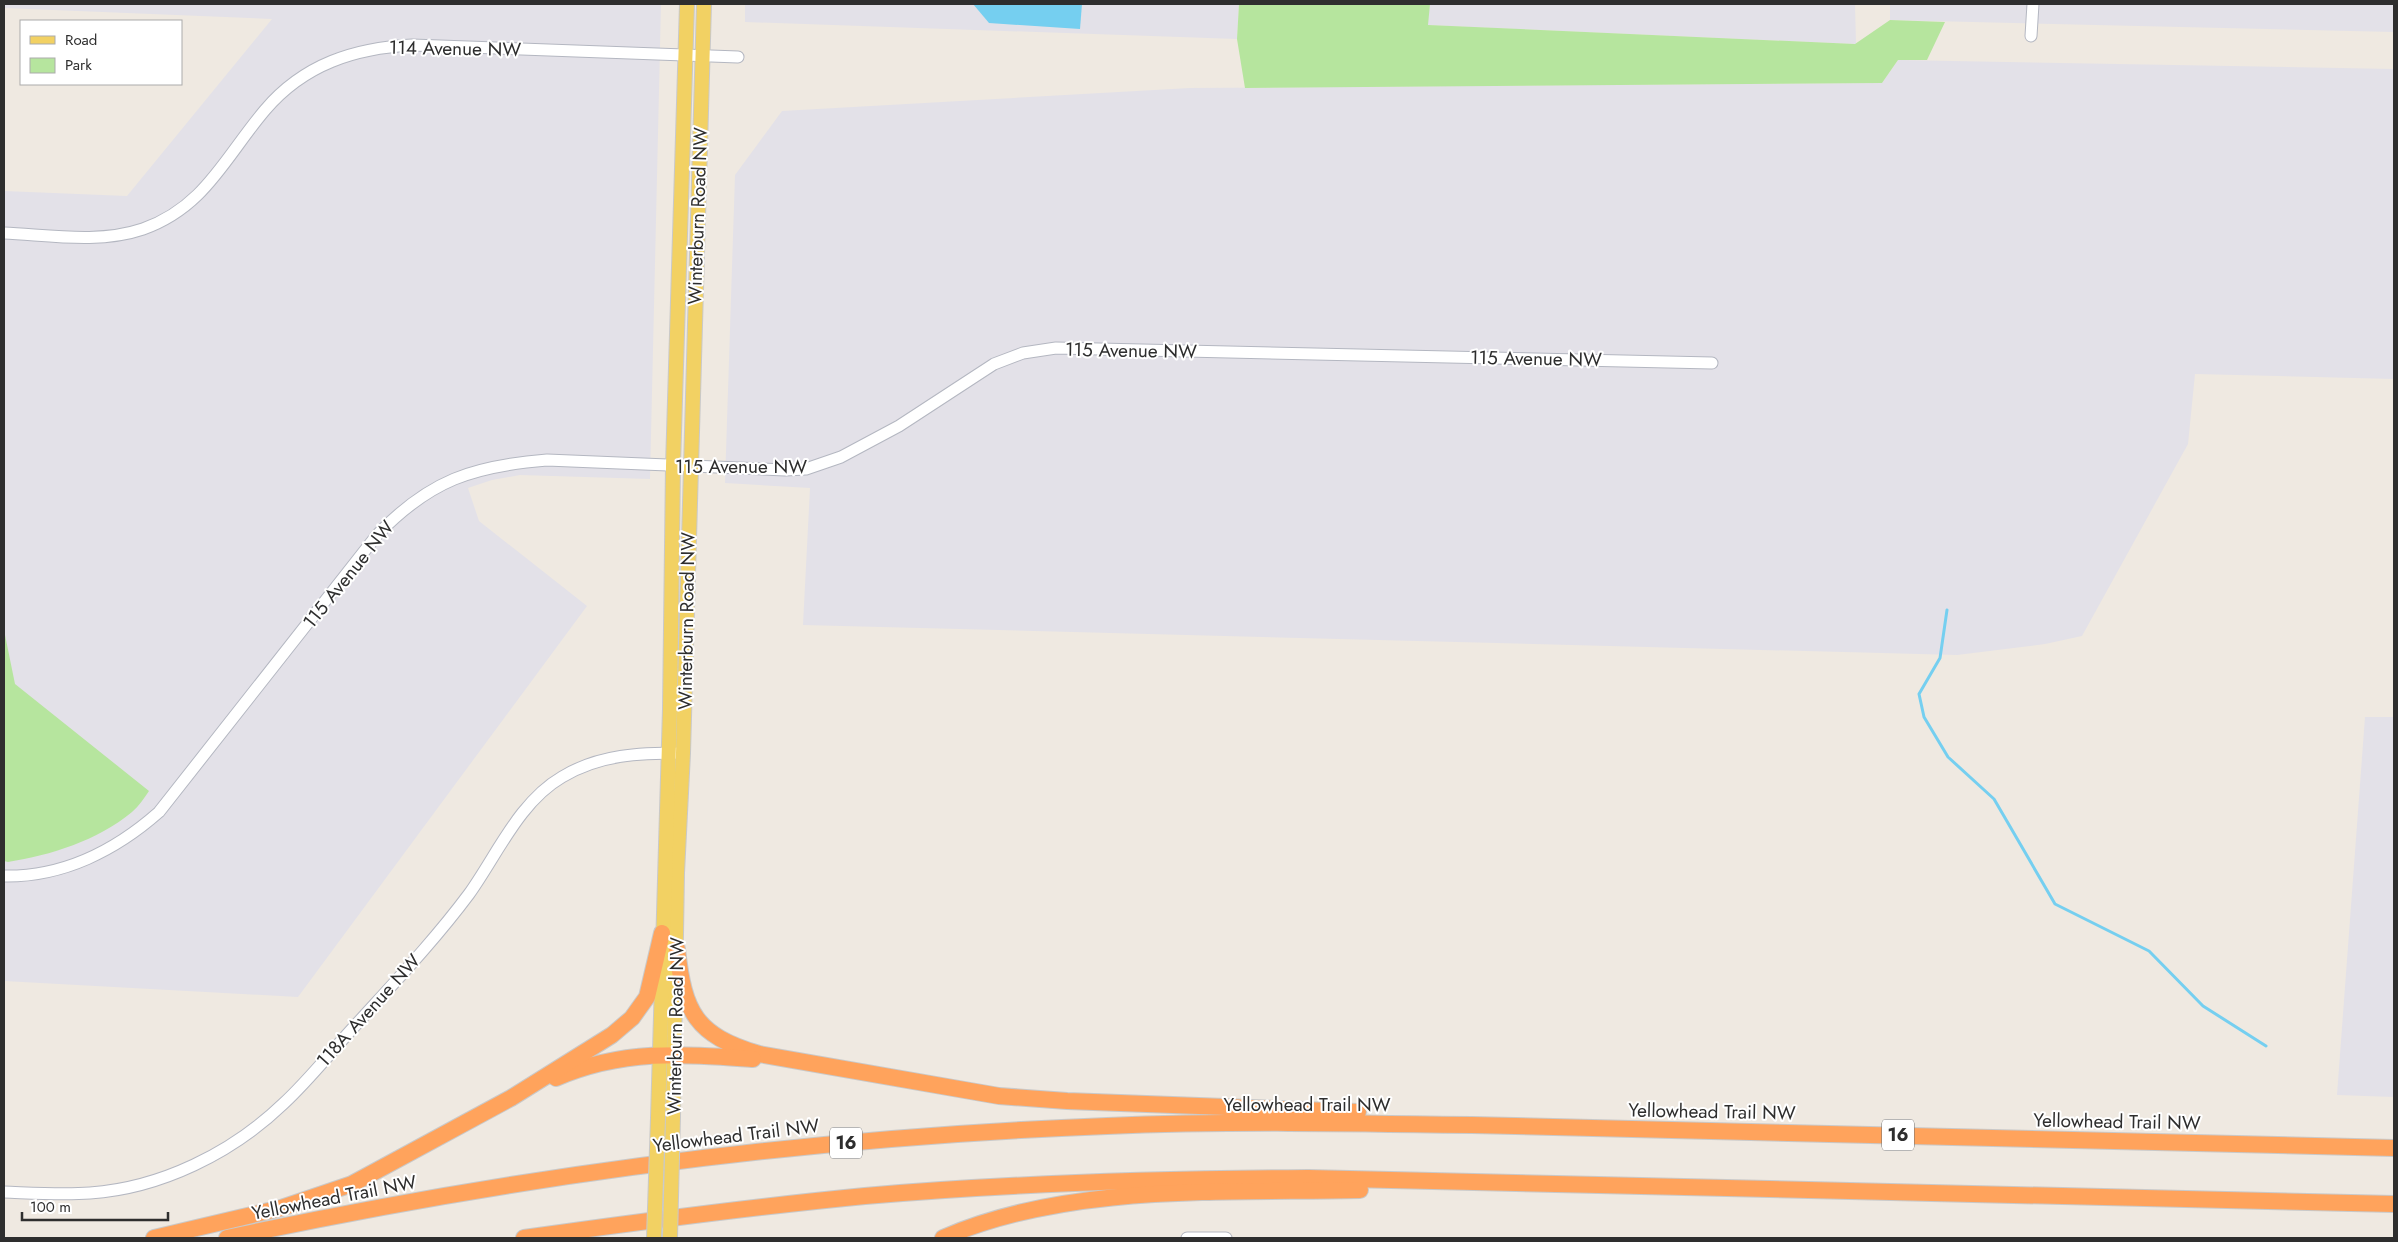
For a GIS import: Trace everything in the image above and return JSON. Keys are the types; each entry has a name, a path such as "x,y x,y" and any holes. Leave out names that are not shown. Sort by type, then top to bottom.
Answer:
{"highway":[{"path":"154,1238 281,1208 352,1184 511,1098 612,1035 632,1018 647,997 662,933"},
{"path":"677,949 681,983 686,1002 697,1019 713,1034 738,1048 810,1064 999,1096 1068,1101 1370,1113 1472,1125"},
{"path":"511,1098 563,1075 597,1064 668,1054 810,1064"},
{"name":"Yellowhead Trail NW","path":"227,1238 336,1215 580,1174 855,1142 1109,1126 1327,1123 1472,1125 2394,1148"},
{"path":"524,1238 772,1206 886,1195 1050,1184 1152,1180 1308,1178 2394,1204"},
{"path":"943,1238 1001,1217 1049,1205 1102,1199 1189,1194 1558,1184"}],"main road":[{"name":"Winterburn Road NW","path":"670,1238 673,1116 662,933 668,753 673,466 687,4"},
{"name":"Winterburn Road NW","path":"654,1238 658,1118 668,1054 677,949 677,873 683,753 704,4"}],"street":[{"path":"2031,36 2033,4"},
{"name":"114 Avenue NW","path":"4,233 104,236 142,229 167,219 190,203 212,182 266,109 284,91 326,63 352,53 379,46 412,45 738,57"},
{"name":"115 Avenue NW","path":"4,876 51,872 110,848 137,831 159,812 377,535 416,500 463,475 483,468 547,460 799,470 825,464 899,426 994,364 1023,353 1056,348 1712,363"},
{"name":"118A Avenue NW","path":"4,1192 91,1193 131,1186 172,1174 211,1156 247,1135 283,1104 431,940 468,895 525,810 541,793 559,778 599,760 640,754 683,753"},
{"path":"1187,1238 1226,1238"}],"shaded area":[{"path":"4,4 661,4 650,479 520,475 492,480 468,488 479,521 587,606 298,997 4,981 4,191 127,196 272,19 4,8"},
{"path":"745,4 1239,4 1237,39 745,22"},
{"path":"1430,4 1855,4 1856,44 1427,25"},
{"path":"1890,4 2394,4 2394,32 1890,20"},
{"path":"1898,60 2394,69 2394,379 2195,374 2188,444 2082,636 2045,644 1957,655 803,625 810,488 725,483 735,175 782,111 1190,88 1882,83"},
{"path":"2365,717 2394,717 2394,1097 2337,1095"}],"green space":[{"path":"1239,4 1430,4 1428,25 1855,44 1890,20 1945,22 1927,60 1898,60 1882,83 1245,88 1237,39"},
{"path":"4,630 15,684 149,791 132,812 89,839 57,851 8,862 4,861"}],"water":[{"path":"973,4 1082,4 1080,29 989,23"}],"waterway":[{"path":"1947,610 1940,658 1919,694 1924,717 1948,757 1994,799 2055,904 2149,951 2203,1006 2266,1046"}]}
